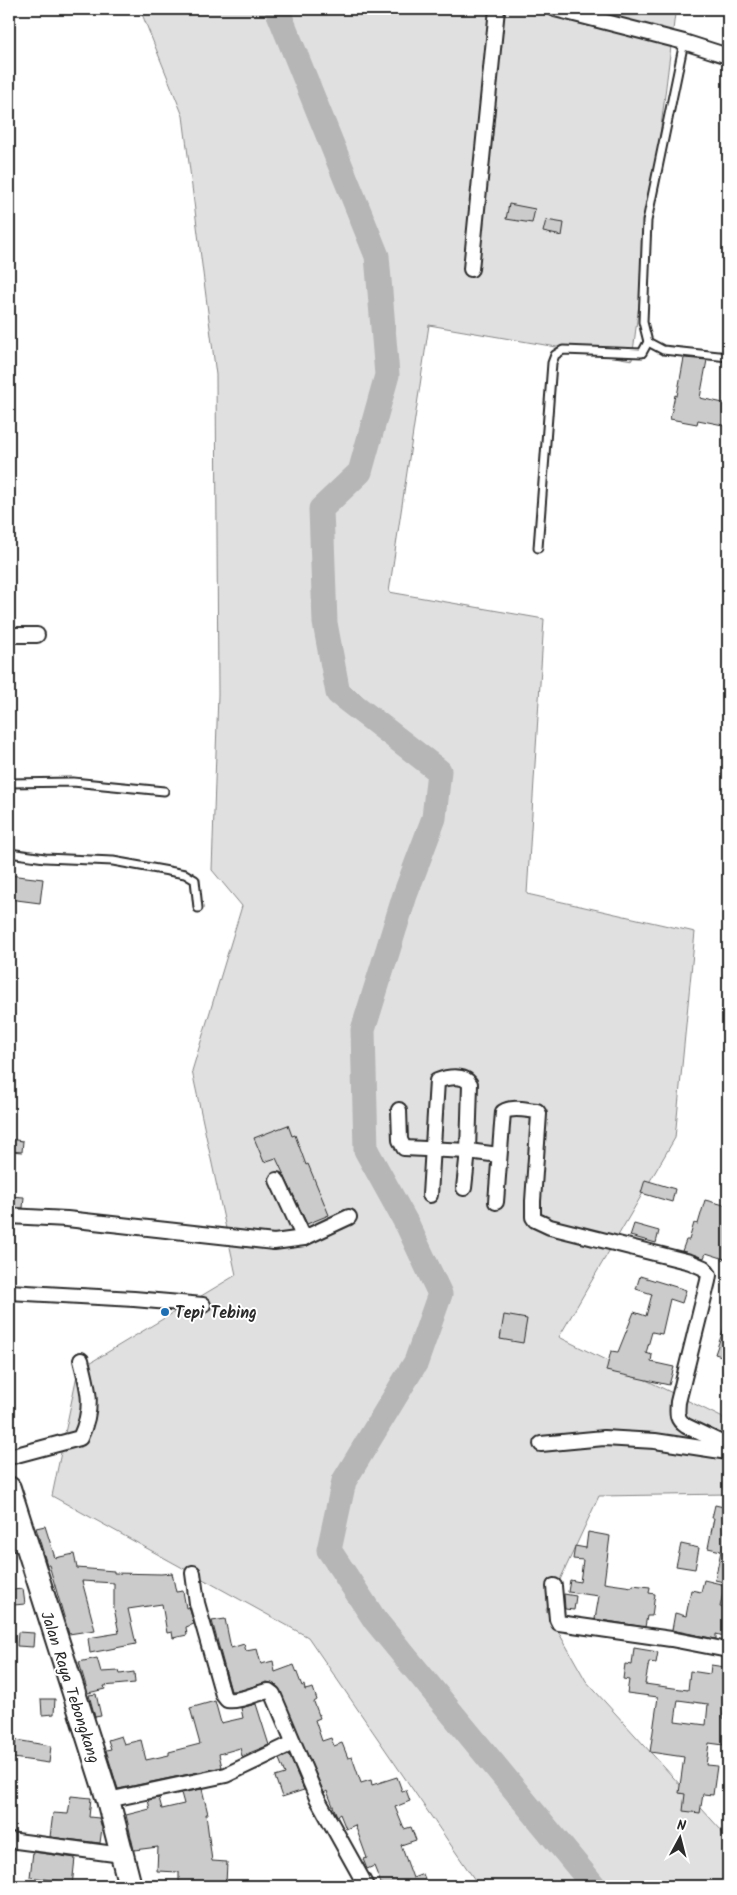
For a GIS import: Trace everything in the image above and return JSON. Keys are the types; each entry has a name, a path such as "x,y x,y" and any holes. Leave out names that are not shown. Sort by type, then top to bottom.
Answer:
{"main road":[{"name":"Jalan Raya Tebongkang","path":"9,1488 18,1544 108,1800 130,1886"}],"street":[{"path":"471,269 497,9"},
{"path":"555,9 684,42 728,56"},
{"path":"9,635 36,635"},
{"path":"430,1194 437,1081 444,1078 462,1078 470,1084 468,1151 464,1188"},
{"path":"496,1202 504,1112 512,1109 536,1111 539,1114 533,1201 533,1217 535,1220 550,1227 652,1251 704,1268 709,1275 708,1281 678,1402 677,1415 686,1426 728,1446"},
{"path":"399,1110 400,1140 404,1148 468,1151 499,1155"},
{"path":"277,1180 304,1238"},
{"path":"9,1216 67,1219 261,1242 304,1238 349,1217"},
{"path":"9,1292 203,1305"},
{"path":"9,1457 80,1438 88,1421 89,1406 88,1391 81,1360"},
{"path":"540,1444 613,1439 654,1441 728,1452"},
{"path":"193,1573 196,1603 223,1695 227,1700 233,1701 269,1691 273,1694 317,1798 366,1886"},
{"path":"554,1586 559,1623 672,1639 728,1650"},
{"path":"108,1800 226,1775 293,1743"},
{"path":"9,1840 122,1855"}],"lane":[{"path":"684,42 647,221 642,322 648,342 663,350 728,357"},
{"path":"538,548 552,363 556,355 563,350 642,353 648,342"},
{"path":"9,783 74,782 164,791"},
{"path":"9,853 45,858 114,861 185,874 195,880 198,908"}],"shaded area":[{"path":"140,9 665,9 675,14 632,360 429,325 389,592 544,619 527,894 695,932 675,1138 559,1337 725,1419 728,1429 728,1494 599,1496 546,1610 586,1681 721,1830 728,1850 728,1886 479,1886 308,1637 52,1496 78,1370 236,1275 192,1071 242,906 212,870 218,694 216,375 183,116"}],"building":[{"path":"509,204 535,209 532,223 506,219"},
{"path":"546,220 564,223 562,236 543,232"},
{"path":"684,358 707,360 700,398 728,404 728,426 698,420 697,424 670,419 675,395 677,396"},
{"path":"9,875 43,879 40,903 9,899"},
{"path":"288,1125 292,1136 295,1135 306,1165 308,1164 329,1215 307,1224 276,1158 264,1162 254,1138"},
{"path":"9,1139 23,1141 22,1152 9,1151"},
{"path":"645,1180 675,1189 672,1202 641,1193"},
{"path":"9,1196 24,1197 23,1208 9,1207"},
{"path":"705,1200 728,1206 728,1260 706,1253 704,1258 682,1251 686,1240 689,1240 694,1223 698,1224"},
{"path":"634,1224 659,1231 656,1243 630,1236"},
{"path":"640,1276 686,1290 682,1303 670,1299 662,1334 652,1332 646,1353 652,1355 651,1362 674,1367 669,1385 606,1371 611,1351 618,1352 634,1312 646,1316 652,1294 636,1289"},
{"path":"504,1315 527,1319 523,1343 500,1339"},
{"path":"726,1322 728,1322 728,1358 715,1354"},
{"path":"715,1505 728,1508 725,1534 728,1535 728,1583 715,1580 721,1551 708,1548"},
{"path":"45,1526 55,1558 74,1554 77,1568 114,1571 114,1573 172,1573 176,1592 183,1591 186,1608 189,1607 194,1624 186,1627 187,1635 173,1638 172,1632 167,1633 162,1604 128,1609 136,1644 90,1653 88,1638 119,1633 114,1608 114,1583 82,1581 95,1630 69,1634 36,1528"},
{"path":"588,1532 610,1536 604,1583 632,1587 633,1585 650,1587 649,1593 655,1594 652,1616 647,1616 645,1627 595,1619 599,1596 568,1592 570,1580 580,1582 583,1560 573,1559 575,1546 586,1548"},
{"path":"681,1544 699,1548 695,1569 676,1566"},
{"path":"704,1580 725,1585 720,1607 728,1608 728,1637 716,1634 716,1639 672,1630 675,1613 686,1616 691,1590 701,1592"},
{"path":"23,1589 25,1604 14,1605 12,1590"},
{"path":"564,1594 576,1596 574,1610 565,1609"},
{"path":"225,1619 231,1648 244,1644 246,1651 257,1649 261,1664 273,1661 275,1672 294,1665 305,1690 313,1688 317,1700 314,1702 320,1718 315,1720 322,1741 331,1738 334,1746 342,1743 348,1758 352,1757 361,1783 371,1780 372,1785 397,1777 402,1791 406,1790 410,1801 395,1807 404,1829 411,1827 416,1840 401,1845 413,1878 423,1874 428,1886 382,1886 374,1866 367,1869 363,1859 367,1858 355,1825 346,1829 340,1814 337,1816 327,1791 324,1793 278,1687 267,1682 231,1691 212,1621"},
{"path":"18,1632 34,1633 33,1647 17,1646"},
{"path":"634,1648 658,1652 656,1663 649,1662 645,1684 688,1690 690,1671 710,1674 711,1665 725,1667 728,1670 723,1718 728,1719 724,1745 709,1743 706,1765 717,1766 713,1795 703,1794 700,1813 683,1811 685,1794 679,1793 684,1757 650,1752 658,1697 627,1693 629,1680 623,1679 625,1664 632,1665","holes":["678,1700 708,1704 706,1725 675,1721"]},
{"path":"97,1658 101,1672 119,1671 120,1674 134,1672 135,1683 104,1686 105,1689 88,1693 79,1662"},
{"path":"96,1694 101,1716 95,1717 89,1695"},
{"path":"41,1699 55,1699 54,1714 42,1715"},
{"path":"215,1701 221,1723 243,1718 241,1708 256,1704 269,1745 242,1756 240,1748 219,1754 222,1767 118,1789 106,1750 111,1749 108,1740 121,1736 124,1744 141,1740 146,1760 169,1755 169,1752 200,1744 190,1708"},
{"path":"16,1740 51,1746 49,1763 13,1758"},
{"path":"289,1755 304,1790 282,1797 275,1777 285,1774 279,1759"},
{"path":"202,1789 208,1814 206,1814 212,1861 227,1862 226,1884 196,1882 197,1886 179,1886 179,1872 157,1871 158,1847 134,1850 126,1815 150,1809 148,1800 159,1798 162,1809 184,1804 181,1793"},
{"path":"71,1796 91,1798 89,1817 99,1818 102,1828 100,1843 50,1837 53,1813 68,1814"},
{"path":"33,1852 75,1858 72,1886 59,1886 59,1881 30,1877"}],"waterway":[{"path":"277,9 377,256 387,375 360,472 321,509 325,623 338,693 439,771 434,818 405,895 363,1030 366,1150 408,1226 440,1294 416,1362 344,1481 329,1550 375,1620 594,1886"}],"place":[{"name":"Tepi Tebing","path":"165,1312"}]}
